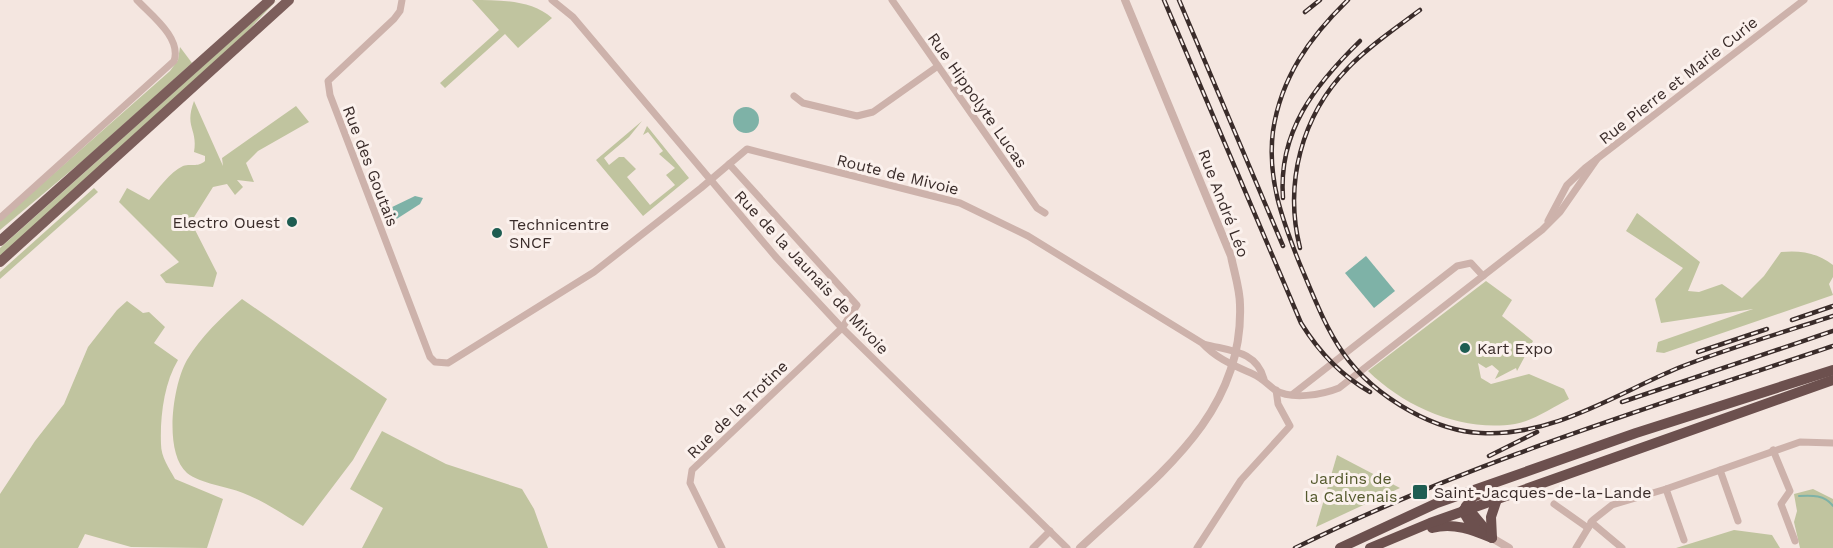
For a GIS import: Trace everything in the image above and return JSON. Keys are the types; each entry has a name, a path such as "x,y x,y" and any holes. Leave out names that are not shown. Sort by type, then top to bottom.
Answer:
{"highway":[{"path":"1340,548 1437,503 1636,434 1833,370"},
{"path":"1370,548 1466,508 1833,380"},
{"path":"1466,508 1478,494 1636,434"},
{"path":"1492,538 1491,517 1497,499"},
{"path":"1437,503 1451,502 1466,508 1492,538"},
{"path":"1466,508 1470,524 1481,533"},
{"path":"1384,548 1438,526 1463,528 1492,538"}],"main road":[{"path":"0,241 270,0"},
{"path":"0,262 289,0"}],"street":[{"path":"0,218 174,61 176,52 174,42 137,0"},
{"path":"235,50 283,0"},
{"name":"Rue des Goutais","path":"402,0 400,11 394,19 328,81 330,95 398,275 430,357 435,362"},
{"name":"Rue de la Jaunais de Mivoie","path":"552,0 573,17 709,181 842,328 1067,548"},
{"name":"Rue Hippolyte Lucas","path":"892,0 1037,208 1045,213"},
{"name":"Rue André Léo","path":"1080,548 1188,445 1211,416 1226,389 1233,365 1240,306 1231,256 1125,0"},
{"name":"Rue Pierre et Marie Curie","path":"1276,390 1307,394 1338,388 1542,230 1567,185 1598,159 1804,0"},
{"path":"794,96 803,103 857,116 873,112 938,66"},
{"name":"Route de Mivoie","path":"435,362 448,363 573,286 709,181 742,152 752,148 800,164 960,203 1028,236 1202,343 1220,359 1264,379"},
{"name":"Rue de la Trotine","path":"722,548 690,483 692,470 842,328 857,305 729,164"},
{"path":"1293,394 1457,266 1471,263 1483,276"},
{"name":"Route de Mivoie","path":"1202,343 1236,351"},
{"path":"1197,548 1241,480 1290,426 1278,404 1276,390 1264,379 1259,365 1236,351"},
{"path":"1576,548 1589,525 1600,512 1612,505 1666,489 1800,442 1833,443"},
{"path":"1773,450 1790,491 1781,504 1795,541"},
{"path":"1720,470 1738,521"},
{"path":"1666,489 1684,540"},
{"path":"1554,504 1622,548"},
{"path":"1033,548 1050,531"},
{"path":"1492,538 1509,548"}],"green space":[{"path":"277,0 243,36 0,257 0,248"},
{"path":"472,0 526,4 552,18 518,48 505,34 445,88 440,83 499,30"},
{"path":"180,47 192,63 86,158 0,230 0,221 170,71 178,60"},
{"path":"194,101 223,166 222,158 296,106 309,122 258,151 246,163 254,182 237,180 243,187 235,195 227,184 213,187 191,222 217,273 213,287 166,283 160,275 179,262 119,202 127,188 149,200 173,172 183,166 205,161 205,156 194,152 195,144 190,117"},
{"path":"642,121 629,137 604,158 609,165 619,157 624,157 636,169 627,177 650,205 675,185 666,175 675,168 659,154 663,151 648,132 643,135 647,126 689,178 643,216 596,160"},
{"path":"94,188 98,192 0,279 0,272"},
{"path":"1637,213 1700,262 1688,291 1699,292 1722,284 1742,298 1764,276 1781,252 1795,252 1815,255 1833,265 1833,277 1829,284 1833,295 1664,353 1656,352 1658,342 1753,309 1661,323 1655,299 1683,268 1626,231"},
{"name":"Kart Expo","path":"1486,281 1512,300 1502,316 1533,341 1517,371 1516,368 1495,379 1499,371 1492,365 1486,368 1478,363 1481,378 1491,384 1529,374 1564,389 1569,399 1536,417 1515,424 1495,426 1475,424 1455,421 1417,406 1383,384 1368,371"},
{"path":"242,299 387,399 353,460 303,526 251,496 193,477 180,463 175,450 173,418 182,371 205,335"},
{"path":"127,301 143,313 149,312 165,327 154,343 178,360 169,379 164,400 161,449 175,479 223,499 207,548 131,547 85,534 78,548 0,548 0,494 35,441 64,404 88,347 117,310"},
{"path":"382,431 446,464 522,489 534,509 548,548 362,548 383,508 350,489"},
{"name":"Jardins de la Calvenais","path":"1337,455 1400,488 1316,527"},
{"path":"1813,489 1833,499 1833,548 1800,548 1794,522 1797,511 1794,494"},
{"path":"1734,530 1772,535 1780,548 1676,548"}],"water":[{"path":"746,107 755,111 759,120 755,129 746,133 737,129 733,120 737,111"},
{"path":"415,196 423,198 420,204 395,220 388,218 388,209"},
{"path":"1366,256 1395,291 1374,308 1345,273"}],"waterway":[{"path":"1799,496 1822,498 1833,506"}],"railway":[{"path":"1164,0 1301,323 1331,362 1370,392"},
{"path":"1179,0 1283,246"},
{"path":"1305,12 1320,0"},
{"path":"1348,0 1321,28 1290,76 1277,111 1273,131 1272,165 1277,198 1287,230 1319,309 1340,348 1353,365 1387,397 1427,419 1462,431 1507,432 1533,428 1583,412 1678,368 1833,316"},
{"path":"1300,248 1294,200 1296,176 1300,152 1318,107 1356,60 1420,10"},
{"path":"1283,198 1283,174 1293,130 1315,92 1360,41"},
{"path":"1792,320 1833,306"},
{"path":"1698,352 1767,329"},
{"path":"1622,402 1833,331"},
{"path":"1295,548 1360,517 1493,463 1629,414 1833,346"},
{"path":"1489,456 1537,432"}],"place":[{"name":"Electro Ouest","path":"292,222"},
{"name":"Technicentre SNCF","path":"497,233"},
{"name":"Kart Expo","path":"1465,348"},
{"name":"Saint-Jacques-de-la-Lande","path":"1420,492"}]}
